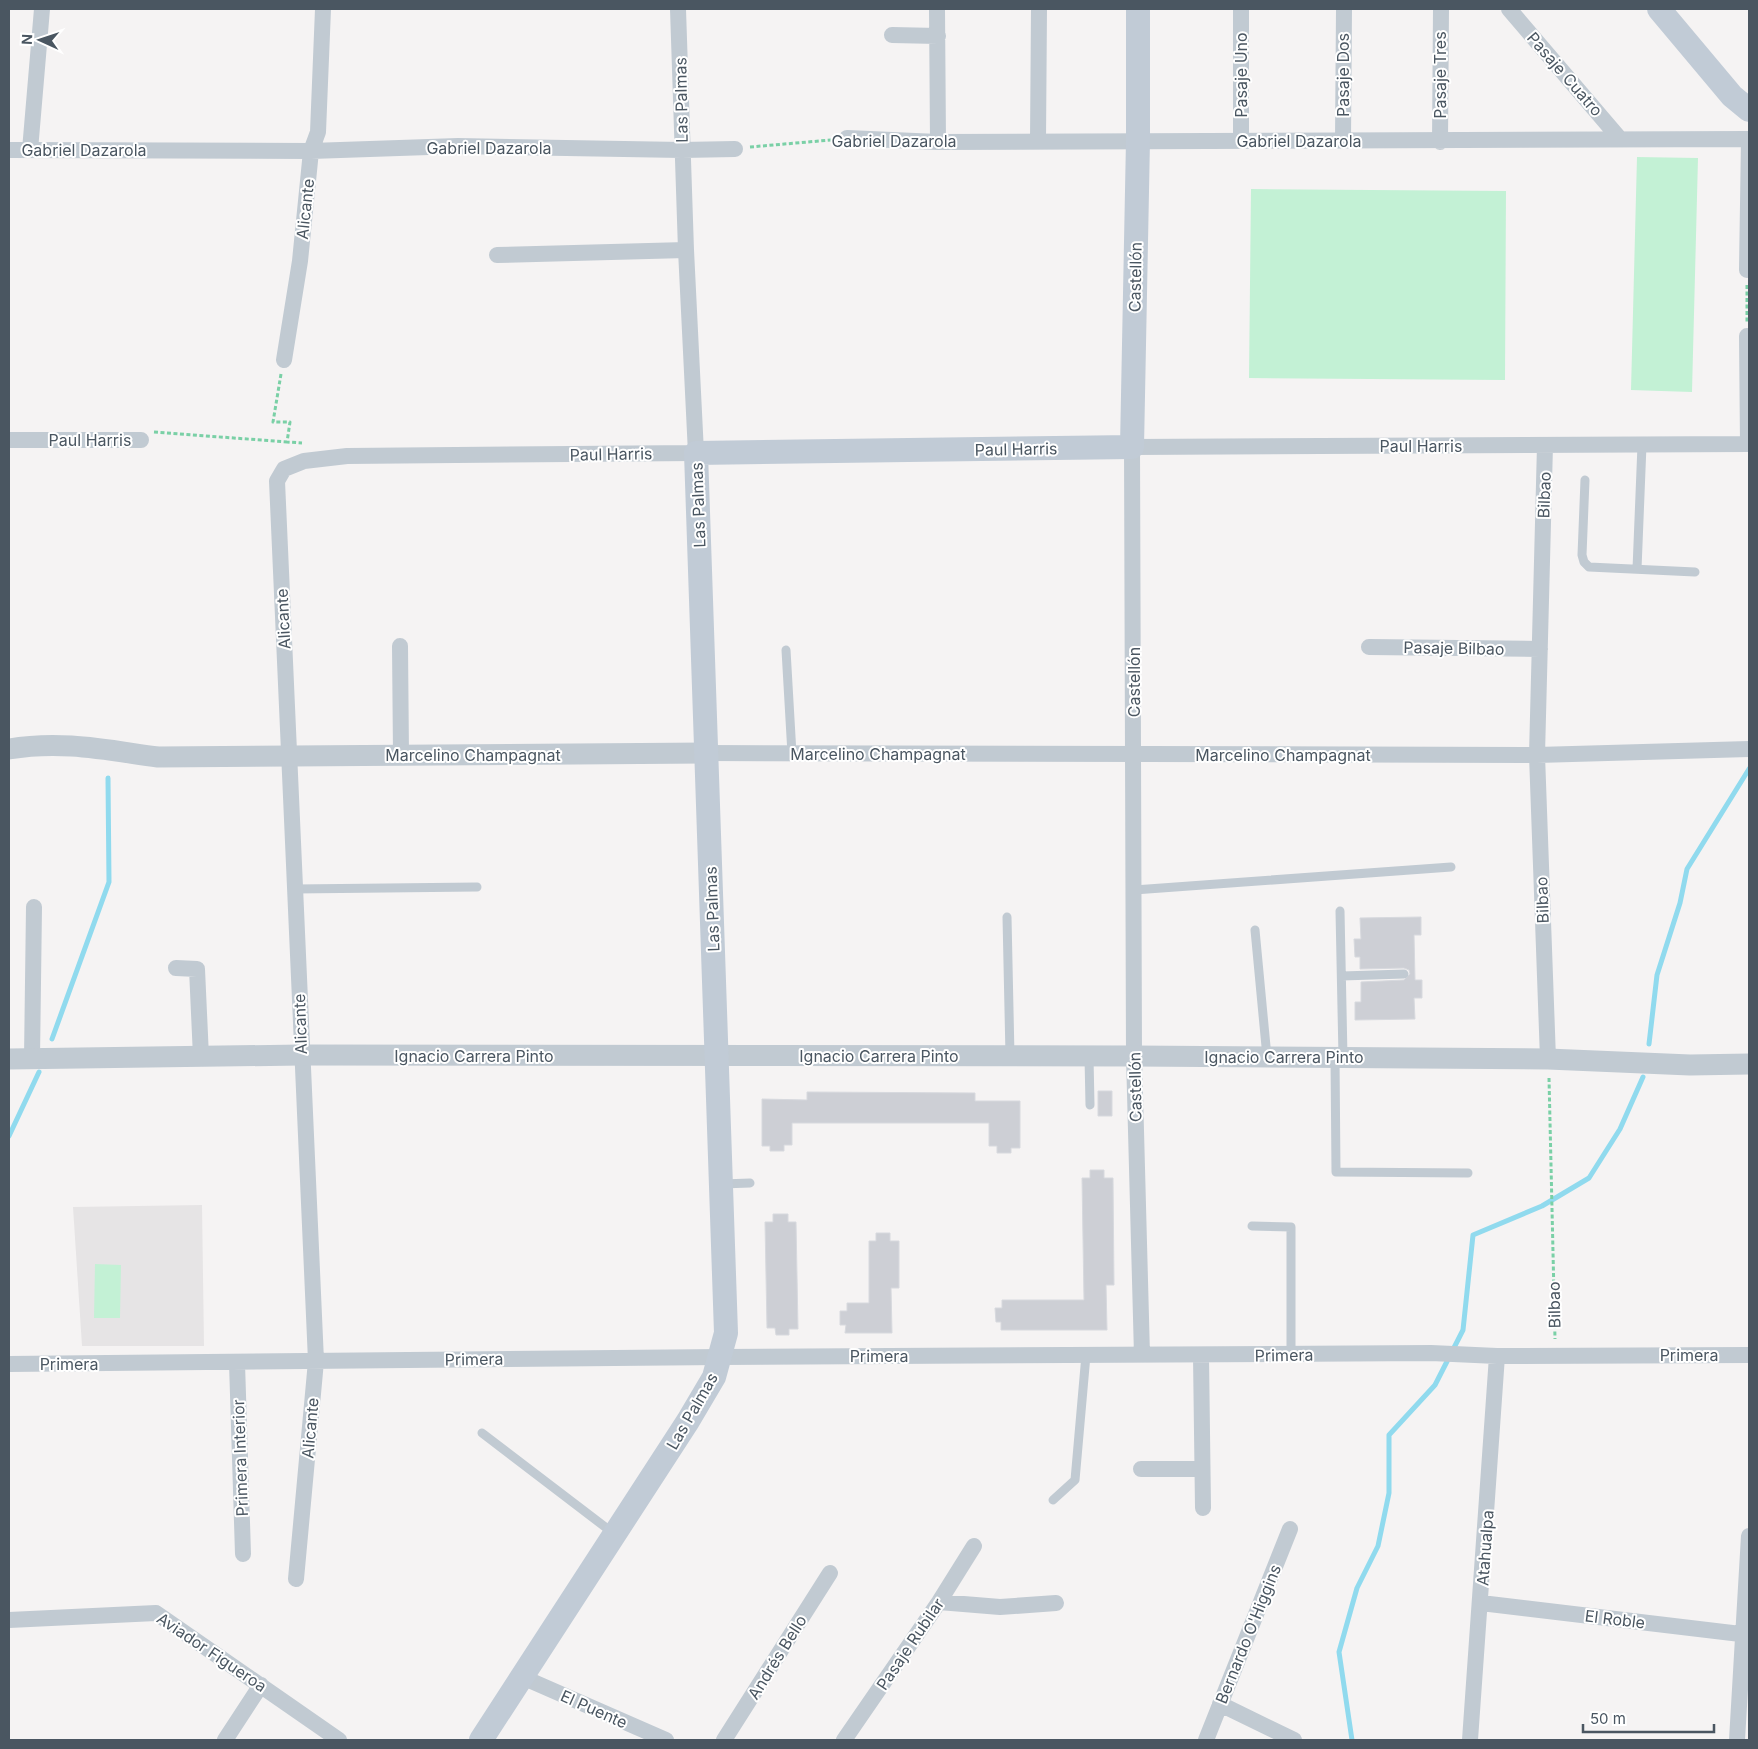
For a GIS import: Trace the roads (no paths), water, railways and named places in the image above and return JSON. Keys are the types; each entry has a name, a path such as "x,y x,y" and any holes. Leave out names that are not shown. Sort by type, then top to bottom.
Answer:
{"main road":[{"name":"Castellón","path":"1132,447 1138,140 1138,9"},
{"path":"1659,9 1732,96 1749,110"},
{"name":"Paul Harris","path":"696,453 1132,447"},
{"name":"Las Palmas","path":"481,1740 688,1421 714,1377 726,1333 696,453"}],"street":[{"path":"30,150 42,9"},
{"name":"Alicante","path":"284,360 300,261 311,151 318,132 323,9"},
{"name":"Las Palmas","path":"678,9 686,250 696,453"},
{"path":"937,9 938,142"},
{"path":"1038,140 1039,9"},
{"name":"Pasaje Uno","path":"1241,9 1242,141"},
{"name":"Pasaje Dos","path":"1343,140 1344,9"},
{"name":"Pasaje Tres","path":"1440,142 1441,9"},
{"name":"Pasaje Cuatro","path":"1509,9 1620,139"},
{"path":"892,35 938,36"},
{"name":"Gabriel Dazarola","path":"847,138 938,142 1038,140 1343,140 1440,142 1749,139"},
{"path":"1747,270 1749,139"},
{"name":"Gabriel Dazarola","path":"9,150 311,151 458,146 682,150 735,149"},
{"path":"497,255 686,250"},
{"path":"1747,336 1749,444"},
{"name":"Paul Harris","path":"9,440 141,440"},
{"name":"Paul Harris","path":"1132,447 1749,444"},
{"name":"Bilbao","path":"1545,445 1537,755 1548,1058"},
{"name":"Castellón","path":"1132,447 1134,1056 1142,1355"},
{"name":"Paul Harris","path":"284,469 304,461 347,456 696,453"},
{"name":"Alicante","path":"284,469 277,481 316,1361 296,1579"},
{"path":"400,646 401,755"},
{"name":"Pasaje Bilbao","path":"1368,647 1540,649"},
{"name":"Marcelino Champagnat","path":"9,749 62,744 97,747 158,757 706,754 1537,755 1749,749"},
{"path":"32,1058 34,907"},
{"path":"176,968 197,969 200,1056"},
{"name":"Ignacio Carrera Pinto","path":"9,1059 301,1055 1134,1056 1548,1058 1690,1065 1749,1064"},
{"name":"Primera","path":"9,1364 237,1363 721,1356 1201,1356 1431,1353 1471,1353 1497,1356 1749,1355"},
{"path":"1201,1356 1203,1508"},
{"name":"Atahualpa","path":"1470,1740 1497,1356"},
{"name":"Primera Interior","path":"237,1363 243,1554"},
{"path":"1142,1468 1202,1468"},
{"name":"Bernardo O'Higgins","path":"1206,1740 1290,1529"},
{"path":"1737,1740 1746,1634 1749,1536"},
{"name":"Pasaje Rubilar","path":"844,1740 939,1602 974,1546"},
{"name":"Andrés Bello","path":"724,1740 830,1574"},
{"path":"939,1602 1000,1608 1056,1603"},
{"name":"El Roble","path":"1481,1603 1746,1634"},
{"name":"Aviador Figueroa","path":"9,1620 156,1613 339,1740"},
{"name":"El Puente","path":"522,1677 666,1740"},
{"path":"225,1740 261,1685"},
{"path":"1220,1704 1294,1740"}],"lane":[{"path":"1637,569 1642,445"},
{"path":"1585,480 1582,555 1584,562 1589,567 1695,572"},
{"path":"786,650 792,754"},
{"path":"1134,890 1451,867"},
{"path":"294,889 477,887"},
{"path":"1340,911 1342,976 1336,1172 1468,1173"},
{"path":"1008,917 1010,1056"},
{"path":"1255,930 1267,1057"},
{"path":"1342,976 1404,974"},
{"path":"1089,1056 1090,1105"},
{"path":"722,1184 750,1183"},
{"path":"1252,1226 1290,1227 1291,1354"},
{"path":"1053,1500 1075,1480 1086,1355"},
{"path":"482,1432 615,1534"}],"waterway":[{"path":"1649,1044 1657,975 1680,903 1687,869 1749,769"},
{"path":"52,1039 109,882 108,778"},
{"path":"9,1136 39,1072"},
{"path":"1352,1740 1339,1652 1357,1588 1378,1546 1389,1493 1389,1435 1435,1385 1463,1330 1473,1235 1542,1206 1589,1178 1620,1129 1643,1077"}]}
